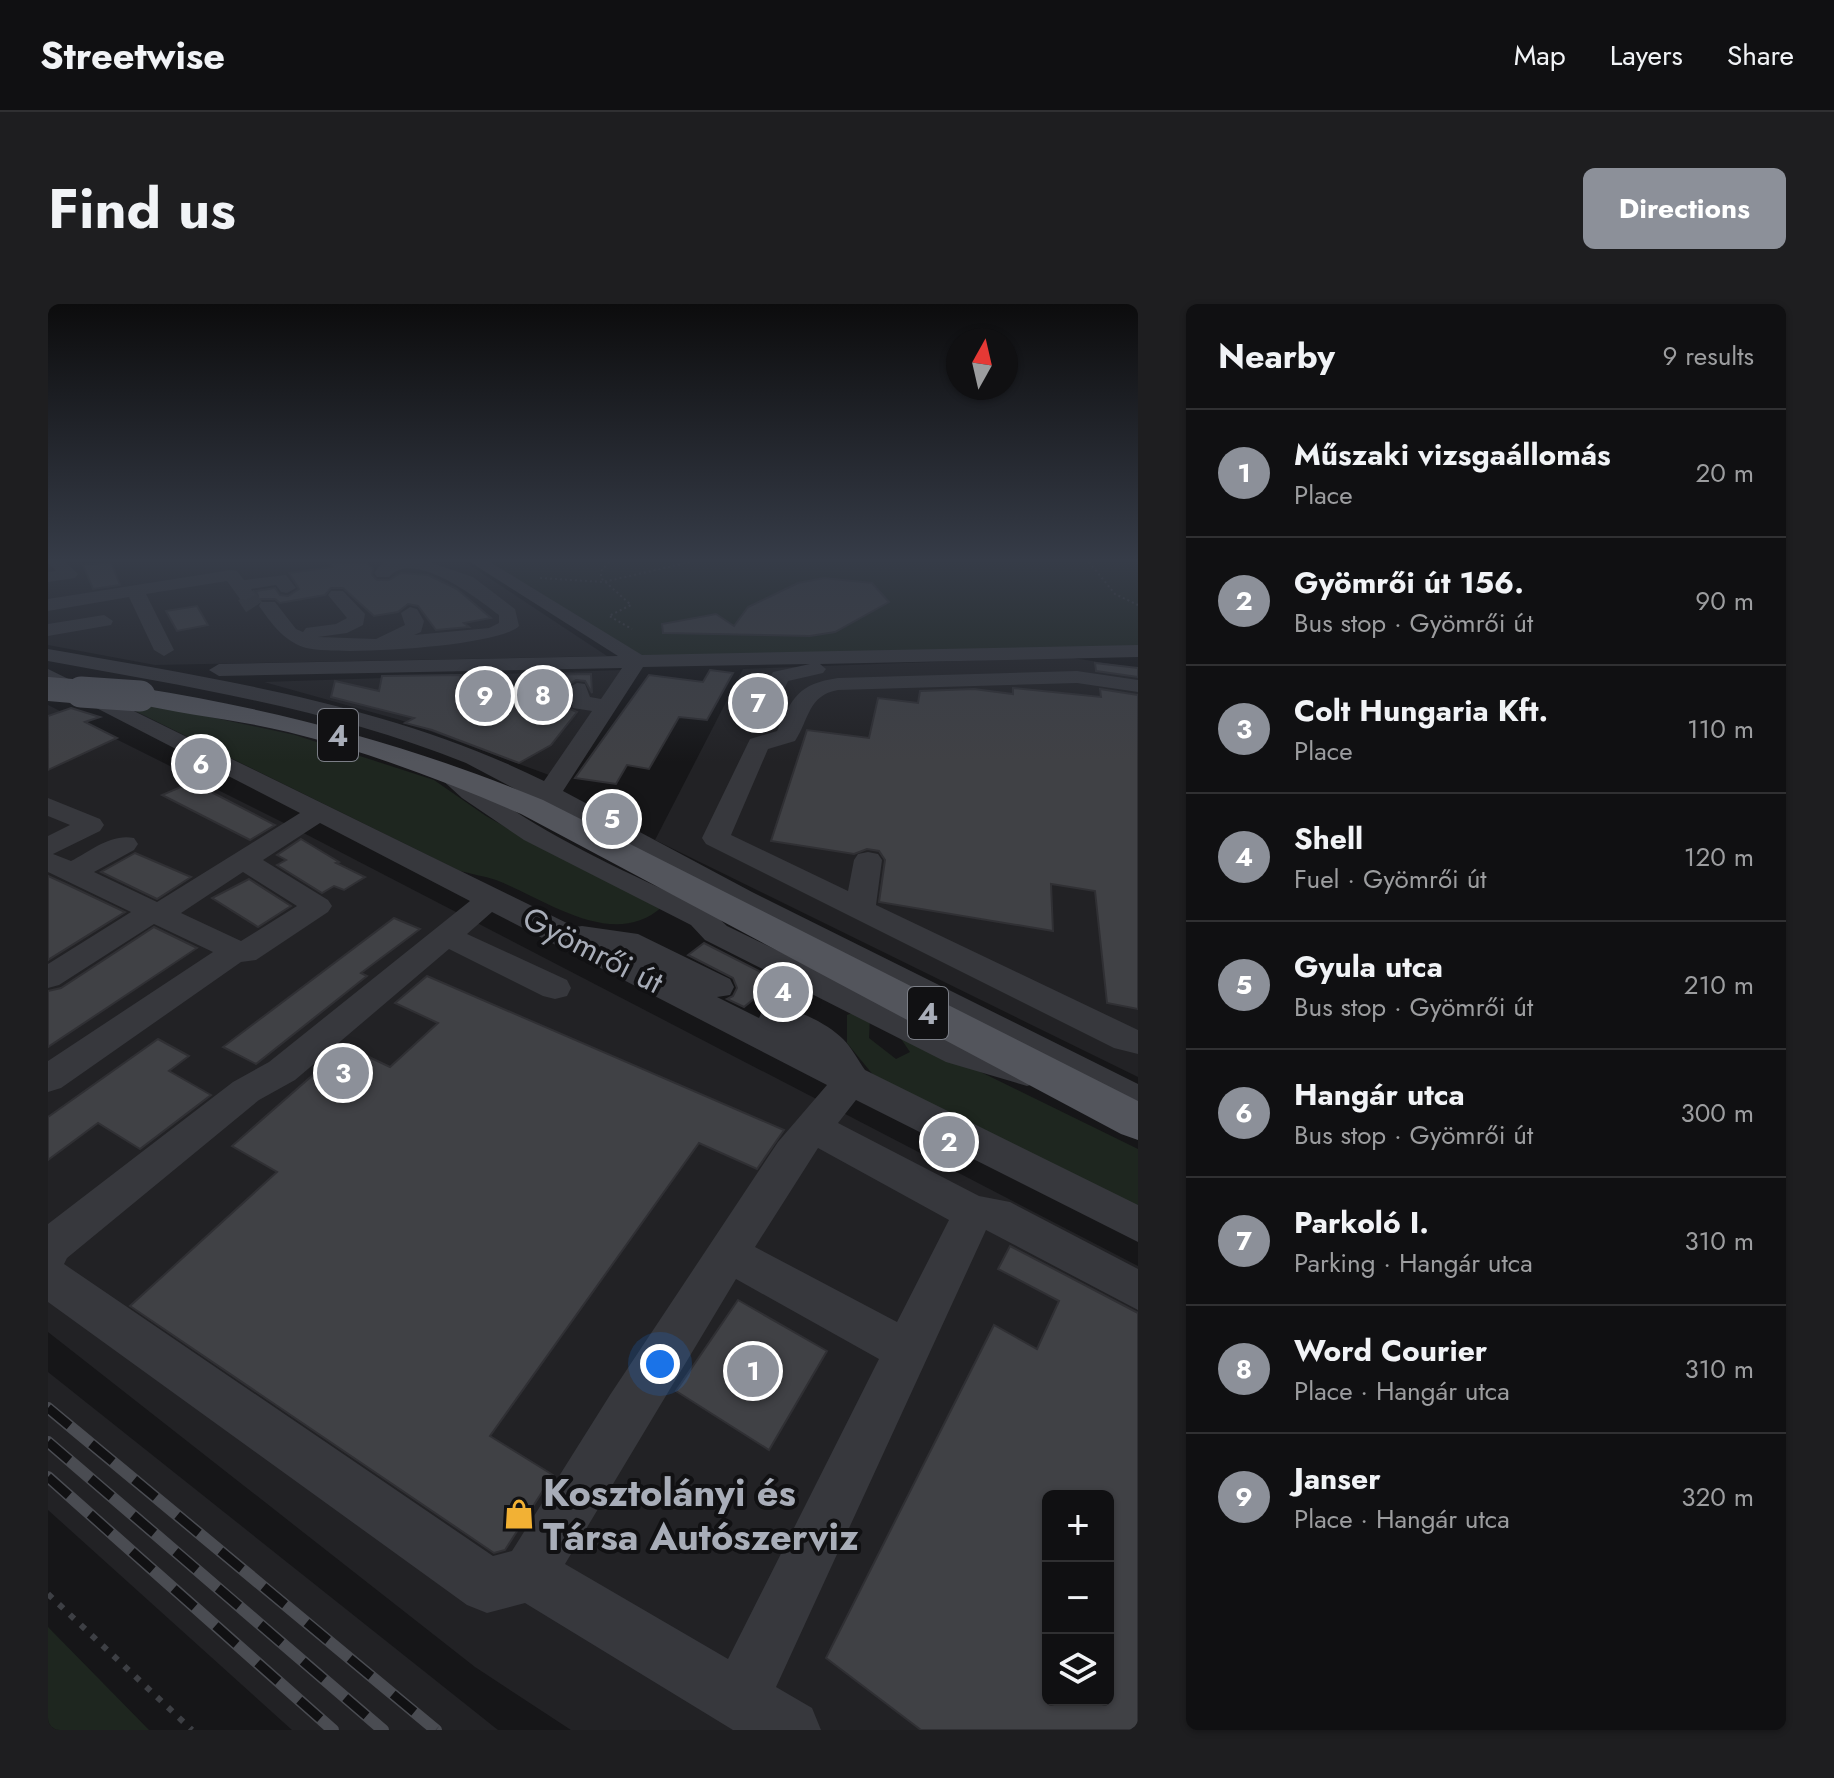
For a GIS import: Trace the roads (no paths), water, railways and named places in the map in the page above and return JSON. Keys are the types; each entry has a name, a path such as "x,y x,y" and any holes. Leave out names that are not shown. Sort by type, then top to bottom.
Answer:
{"main road":[{"name":"4","path":"48,689 140,679 394,751 442,769 532,807 1138,1122"}],"street":[{"path":"154,629 164,650"},
{"path":"284,629 302,641 379,645 413,629"},
{"path":"289,633 338,629"},
{"path":"273,655 493,633 503,629"},
{"path":"588,629 637,661"},
{"path":"49,637 90,644"},
{"path":"49,637 140,679"},
{"path":"738,644 753,659"},
{"path":"48,696 140,679 241,678 637,661 753,659 809,664 1062,663 1053,653 1138,651"},
{"path":"548,794 637,661"},
{"path":"758,723 780,676 809,664"},
{"name":"Gyömrői út","path":"48,675 1138,1225"},
{"path":"1138,686 1077,677 838,684 809,691 787,736 758,744 716,838 1126,1040 1138,1042"},
{"path":"241,678 477,760 1138,1100"},
{"path":"577,689 581,703 607,706"},
{"path":"442,769 505,819 568,854 702,919 716,933 959,1053 1062,1084"},
{"path":"48,806 91,825 48,847"},
{"path":"48,978 320,812"},
{"path":"60,867 124,844"},
{"path":"60,867 245,953 317,906 243,860"},
{"path":"860,909 868,860"},
{"path":"48,1252 52,1245 246,1091 282,1071 490,899"},
{"path":"655,955 702,919"},
{"path":"48,1277 487,1585 529,1574 728,1253 812,1127 852,1080 838,1053 825,1040 627,941 550,930"},
{"path":"446,936 555,988"},
{"path":"793,942 946,1003"},
{"path":"48,1079 236,951"},
{"path":"790,1024 829,989"},
{"path":"812,1127 973,1213 995,1214 1138,1291"},
{"path":"739,1700 973,1213"},
{"path":"728,1253 907,1351"},
{"path":"529,1574 790,1730"}],"railway":[{"path":"48,1408 436,1730"},
{"path":"48,1442 383,1730"},
{"path":"48,1477 333,1730"}],"place":[{"name":"Word Courier","path":"543,695"},
{"name":"Janser","path":"485,696"},
{"name":"Parkoló I.","path":"758,703"},
{"name":"Hangár utca","path":"201,764"},
{"name":"Gyula utca","path":"612,819"},
{"name":"Shell","path":"783,992"},
{"name":"Colt Hungaria Kft.","path":"343,1073"},
{"name":"Gyömrői út 156.","path":"949,1142"},
{"name":"Műszaki vizsgaállomás","path":"753,1371"},
{"name":"Kosztolányi és Társa Autószerviz","path":"519,1514"}]}
